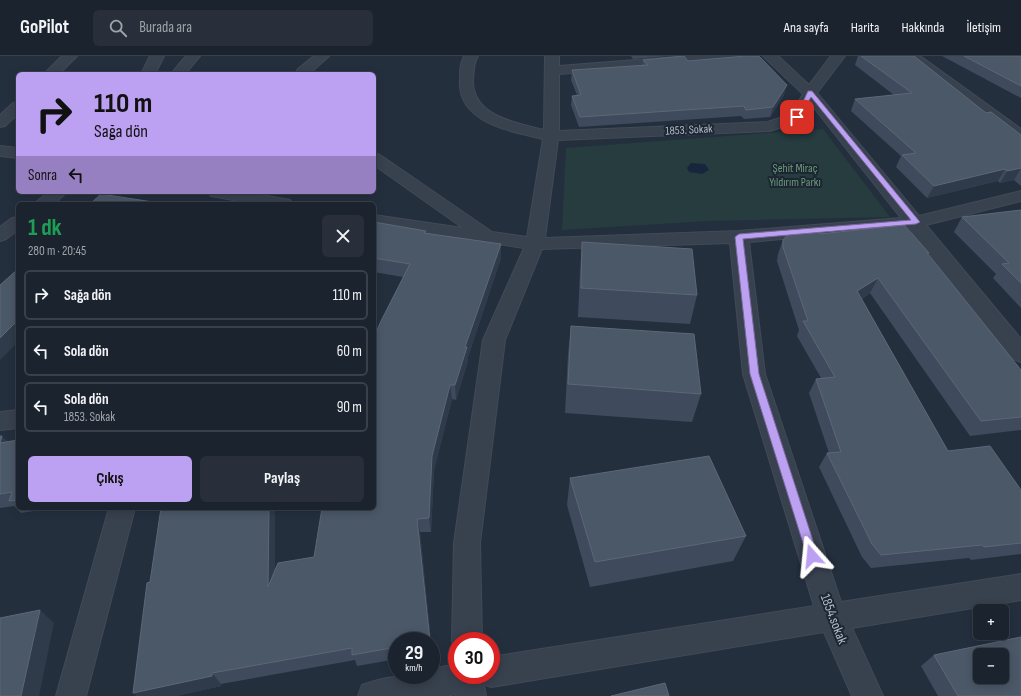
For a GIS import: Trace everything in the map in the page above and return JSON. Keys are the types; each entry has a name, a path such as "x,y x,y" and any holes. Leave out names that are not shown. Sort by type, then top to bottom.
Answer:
{"street":[{"path":"53,72 70,56"},
{"path":"149,72 157,56"},
{"path":"180,72 193,56"},
{"path":"303,72 322,56"},
{"name":"1853. Sokak","path":"471,56 467,64 466,91 479,111 502,124 551,136 770,126 797,117 810,93 838,56"},
{"path":"467,632 468,543 494,340 535,244 551,136 551,63 737,56"},
{"path":"770,56 810,93 916,222 1021,354"},
{"path":"910,56 1021,136"},
{"path":"0,123 16,108"},
{"path":"0,151 16,153"},
{"path":"376,159 490,239"},
{"path":"45,202 56,194"},
{"path":"228,194 273,202"},
{"path":"376,220 490,239 535,244 739,237 916,222 1021,196"},
{"path":"0,235 16,223"},
{"name":"1854.sokak","path":"739,237 754,374 832,617 868,696"},
{"path":"0,421 16,419"},
{"path":"71,696 121,510"},
{"path":"500,674 832,617 1021,587"},
{"path":"373,696 448,683"}],"green space":[{"name":"Şehit Miraç Yıldırım Parkı","path":"823,129 890,217 709,221 562,230 566,148"}],"water":[{"path":"691,163 705,164 709,170 702,174 689,172 687,168"}],"building":[{"path":"684,56 688,61 759,56 787,85 773,107 746,110 744,106 580,117 572,96 581,95 572,70 648,65 643,60"},
{"path":"861,56 914,56 986,113 991,112 1021,135 1021,168 1007,171 1005,169 934,186 902,155 916,153 855,99 912,93"},
{"path":"964,56 1021,56 1021,86"},
{"path":"101,194 153,202 92,202"},
{"path":"1021,210 1021,283 1002,264 1009,263 962,217"},
{"path":"376,222 426,231 424,233 501,244 465,347 467,347 455,385 450,385 432,456 429,518 417,519 429,632 388,632 388,649 352,655 352,648 212,673 212,676 133,693 147,583 150,582 161,510 269,510 268,587 278,563 314,557 322,510 376,510 376,332 410,264 376,258"},
{"path":"904,225 929,253 927,253 1021,370 1021,417 981,421 878,278 857,291 948,451 990,446 1021,490 1021,543 984,547 982,545 881,555 872,544 827,453 841,452 816,379 835,377 803,321 808,321 783,247 783,240 790,232 816,228 820,234"},
{"path":"582,242 692,249 697,295 581,288"},
{"path":"16,271 16,322 0,338 0,285"},
{"path":"571,326 694,334 701,394 568,384"},
{"path":"16,440 16,500 9,501 12,492 0,494 0,443"},
{"path":"709,456 746,536 595,562 570,478"},
{"path":"40,610 21,696 0,696 0,618"},
{"path":"1021,637 1021,696 958,696 934,655"},
{"path":"665,683 669,696 611,696"}],"route":[{"path":"797,117 810,93 916,222 739,237 754,374 812,556"}]}
